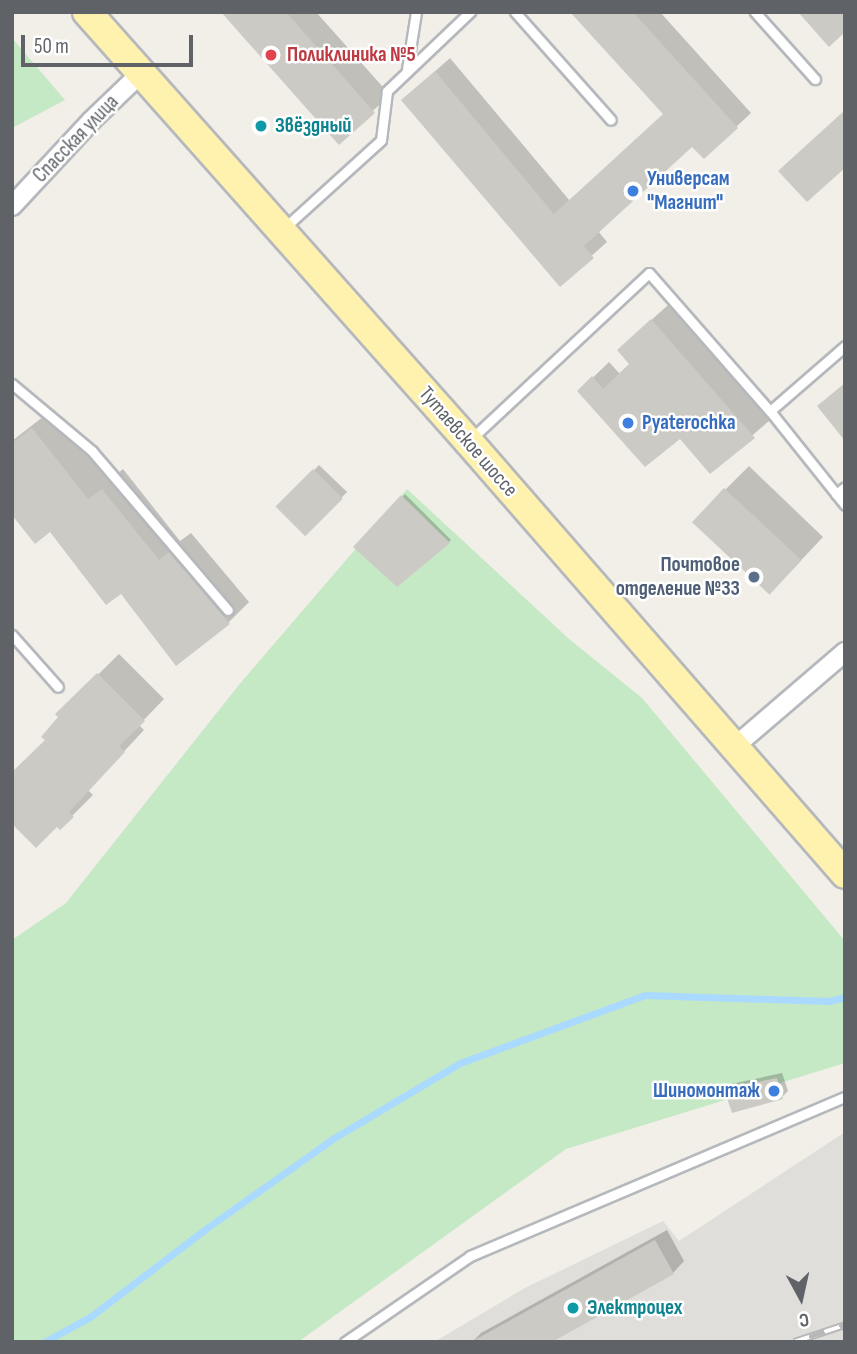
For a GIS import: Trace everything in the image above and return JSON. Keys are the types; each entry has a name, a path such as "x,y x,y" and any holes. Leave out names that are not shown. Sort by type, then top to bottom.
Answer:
{"main road":[{"name":"Тутаевское шоссе","path":"87,12 468,441 845,874"}],"street":[{"name":"Спасская улица","path":"15,199 141,73"},
{"path":"733,748 845,652"}],"lane":[{"path":"407,69 416,12"},
{"path":"281,230 381,140 387,91 407,69 470,12"},
{"path":"515,12 611,120"},
{"path":"755,12 816,79"},
{"path":"468,441 649,273 770,411 845,505"},
{"path":"770,411 845,346"},
{"path":"12,384 92,451 228,610"},
{"path":"836,494 845,487"},
{"path":"12,635 58,687"},
{"path":"345,1342 470,1256 845,1097"}],"shaded area":[{"path":"845,1132 845,1342 434,1342 525,1288 663,1221 679,1241"}],"green space":[{"path":"12,38 65,100 12,128"},
{"path":"407,489 569,639 642,698 845,941 845,1063 566,1149 298,1342 12,1342 12,940 66,903 238,686"}],"building":[{"path":"221,12 286,12 375,113 339,145"},
{"path":"570,12 633,12 738,128 704,159 692,147 584,246 594,258 560,287 401,100 435,71 554,214 663,114"},
{"path":"798,12 845,12 845,32 829,47"},
{"path":"845,110 845,168 807,202 778,171"},
{"path":"651,319 755,438 710,474 680,439 645,467 577,391 592,376 603,389 629,364 617,350"},
{"path":"845,383 845,441 817,406"},
{"path":"32,428 88,499 102,489 159,560 169,552 230,624 176,666 121,594 106,605 50,532 35,544 12,515 12,443"},
{"path":"313,469 343,499 305,536 276,506"},
{"path":"724,488 802,560 769,595 692,522"},
{"path":"401,495 450,543 397,587 353,547"},
{"path":"97,673 145,721 119,746 125,752 69,812 74,817 60,830 57,827 36,848 12,824 12,772 45,740 41,737 58,717 55,714"},
{"path":"777,1078 783,1099 732,1113 724,1089"},
{"name":"Электроцех","path":"655,1240 674,1274 552,1342 471,1342"}],"waterway":[{"path":"44,1342 90,1317 204,1230 334,1138 460,1063 645,995 829,1001 845,997"}],"railway":[{"path":"794,1342 845,1325"}],"place":[{"name":"Поликлиника №5","path":"271,55"},
{"name":"Звёздный","path":"261,126"},
{"name":"Универсам \"Магнит\"","path":"633,191"},
{"name":"Pyaterochka","path":"628,423"},
{"name":"Почтовое отделение №33","path":"754,577"},
{"name":"Шиномонтаж","path":"774,1091"},
{"name":"Электроцех","path":"573,1308"}]}
